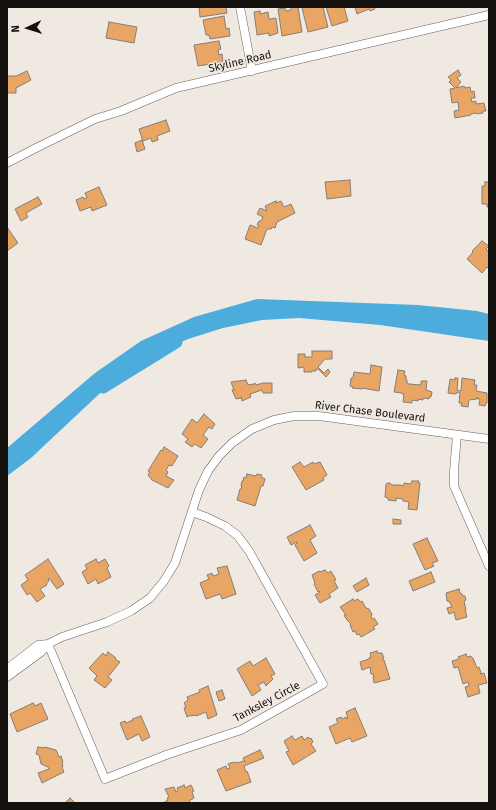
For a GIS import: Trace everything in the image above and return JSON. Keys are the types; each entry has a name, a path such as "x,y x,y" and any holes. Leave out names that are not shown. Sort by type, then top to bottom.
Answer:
{"street":[{"path":"240,7 252,70"},
{"name":"Skyline Road","path":"7,163 95,119 121,111 176,88 489,17"},
{"name":"River Chase Boulevard","path":"7,669 38,645 48,644 62,637 113,619 131,611 150,598 164,581 175,563 199,490 208,471 219,456 232,443 252,429 274,420 294,416 319,416 489,439"},
{"path":"457,435 454,486 489,566"},
{"name":"Tanksley Circle","path":"48,644 105,779 164,756 241,730 323,684 249,551 237,535 225,526 192,512"},
{"name":"River Chase Boulevard","path":"7,677 41,652 48,644"}],"water":[{"path":"257,299 418,305 477,311 489,314 489,341 380,325 299,318 262,320 223,328 188,339 144,359 113,381 31,458 7,476 7,448 95,373 141,341 194,317"}],"building":[{"path":"199,7 226,7 227,13 200,17"},
{"path":"291,7 298,7 302,32 282,36 278,9 285,8 286,11 291,10"},
{"path":"323,7 328,27 308,32 302,8"},
{"path":"326,7 344,7 348,21 332,26"},
{"path":"355,7 374,7 375,9 370,11 369,9 357,14"},
{"path":"260,11 260,14 268,12 269,19 276,18 278,33 269,36 269,33 257,35 254,12"},
{"path":"224,16 226,29 229,28 230,36 210,39 209,35 206,35 203,20"},
{"path":"109,22 137,27 134,43 106,38"},
{"path":"219,41 221,49 218,50 219,55 222,54 223,62 198,66 194,45"},
{"path":"458,70 461,75 457,78 461,82 456,88 464,86 465,88 470,87 471,92 474,91 475,98 471,98 472,102 476,101 476,104 484,103 486,111 483,111 483,113 476,113 455,118 454,111 459,110 458,102 452,103 450,89 455,88 449,82 451,80 448,77"},
{"path":"27,71 31,80 16,88 16,93 7,93 7,76 16,76"},
{"path":"166,120 170,131 157,136 158,140 152,142 151,138 143,141 139,129"},
{"path":"142,140 145,149 137,152 135,143"},
{"path":"350,180 351,196 327,199 325,182"},
{"path":"485,182 489,182 489,207 487,207 487,204 482,204 482,186 485,186"},
{"path":"99,187 107,205 92,211 91,207 80,211 76,200 83,197 84,199 87,198 85,193"},
{"path":"38,197 42,204 26,213 28,217 21,221 15,209"},
{"path":"276,201 276,203 281,201 284,207 291,204 295,213 277,222 275,228 272,227 271,229 267,229 261,245 245,239 250,225 258,228 259,226 257,225 263,217 257,214 260,208 267,211 265,206"},
{"path":"7,227 18,243 7,251"},
{"path":"482,241 489,246 486,249 489,252 489,269 487,267 482,273 467,259 473,252 472,251"},
{"path":"312,351 332,351 332,359 325,359 318,367 324,373 328,369 330,372 326,377 318,369 312,372 304,372 304,367 298,368 298,354 305,354 305,357 312,357"},
{"path":"371,365 382,367 379,391 352,388 353,387 350,386 351,378 353,378 354,372 370,374"},
{"path":"398,370 405,371 404,375 406,376 407,383 409,384 421,385 421,381 427,381 426,390 432,392 431,397 429,397 429,399 423,398 423,400 418,399 418,401 412,400 412,403 403,402 404,394 394,392"},
{"path":"455,378 458,378 457,390 461,391 462,378 475,380 474,385 477,385 476,391 487,393 487,403 485,406 479,405 480,399 477,397 477,399 469,400 468,407 461,406 462,403 459,403 460,393 448,393 450,379 455,380"},
{"path":"246,380 248,385 255,383 256,385 272,383 272,393 263,393 262,390 250,394 251,397 242,401 241,397 236,399 232,390 234,390 231,382"},
{"path":"204,414 215,424 212,429 209,427 203,435 208,439 201,448 195,444 192,447 185,442 188,439 182,434 192,419 197,423"},
{"path":"164,447 178,456 172,466 169,465 166,470 168,472 166,476 174,480 168,488 152,480 148,475 150,472 148,471"},
{"path":"300,462 304,467 313,462 314,464 320,462 327,475 323,478 324,480 306,490 292,467"},
{"path":"247,474 256,476 257,474 262,475 261,477 265,479 263,486 261,486 255,506 237,500 242,486 242,481 244,477 246,478"},
{"path":"412,481 419,481 418,483 420,483 417,510 408,509 409,502 403,501 403,499 396,498 396,501 388,500 388,498 385,497 386,484 390,483 392,485 403,486 404,483 411,484"},
{"path":"393,519 401,520 401,524 393,524"},
{"path":"310,525 316,536 310,540 317,553 304,561 295,545 297,542 291,545 287,537"},
{"path":"427,538 438,561 432,563 434,566 425,570 413,544"},
{"path":"48,559 64,584 57,589 49,578 49,581 46,584 47,585 40,589 45,596 37,602 30,593 27,595 21,585 28,580 25,575"},
{"path":"96,559 98,563 105,559 109,566 107,568 111,577 98,584 96,579 88,584 82,572 87,569 85,565"},
{"path":"227,566 236,594 222,599 220,594 206,599 200,583 209,579 207,575 212,573 213,576 219,574 217,568"},
{"path":"325,570 328,573 331,571 338,588 329,594 331,597 320,603 315,595 320,592 318,592 314,584 312,575 319,571"},
{"path":"431,572 435,582 413,591 409,581"},
{"path":"366,578 369,585 357,592 353,586"},
{"path":"459,589 460,593 465,596 466,600 464,601 467,617 456,620 454,612 449,614 447,608 452,607 449,601 447,601 446,593"},
{"path":"353,599 354,601 358,599 360,602 362,601 372,614 372,619 374,618 378,624 373,627 375,629 361,637 359,634 357,635 355,631 353,632 350,625 351,624 340,607"},
{"path":"377,651 377,653 382,653 384,658 382,659 384,660 390,679 374,683 374,677 373,674 371,674 370,667 362,670 360,662 369,659 371,657 370,653"},
{"path":"108,652 120,662 108,677 112,680 105,688 94,680 97,676 89,668 103,653 106,656"},
{"path":"466,654 467,657 471,656 473,658 477,668 479,667 480,674 484,673 487,683 478,685 480,693 468,697 465,687 469,686 468,682 463,684 458,667 454,668 452,661 459,659 458,657"},
{"path":"266,658 275,674 271,676 273,679 266,686 264,682 258,685 261,690 252,696 237,669 250,661 253,666"},
{"path":"208,686 217,715 208,719 206,712 196,716 191,715 187,717 184,703 188,700 187,697 200,692 199,690"},
{"path":"222,690 225,699 219,701 216,692"},
{"path":"33,703 35,706 41,703 48,719 17,732 10,714"},
{"path":"355,708 367,736 352,742 350,738 336,744 329,727 338,723 336,719 346,717 347,719 346,712"},
{"path":"141,716 150,737 142,741 139,734 127,740 120,723 125,721 126,723"},
{"path":"292,736 295,740 302,736 304,740 308,737 310,739 311,738 313,742 311,744 316,751 293,765 286,752 289,751 284,741"},
{"path":"38,747 56,750 59,757 61,756 63,762 62,767 64,772 42,783 38,773 49,769 41,764 39,755 36,754"},
{"path":"260,750 264,758 244,766 251,782 226,791 217,770 226,766 227,769 230,768 228,764 233,762 245,762 243,758"},
{"path":"184,785 185,788 191,785 194,791 192,792 194,798 189,801 190,803 163,803 168,800 167,798 169,797 165,789 174,787 176,792 178,791 177,788"},
{"path":"70,798 75,803 65,803"}],"waterway":[{"path":"103,387 176,342"}]}
